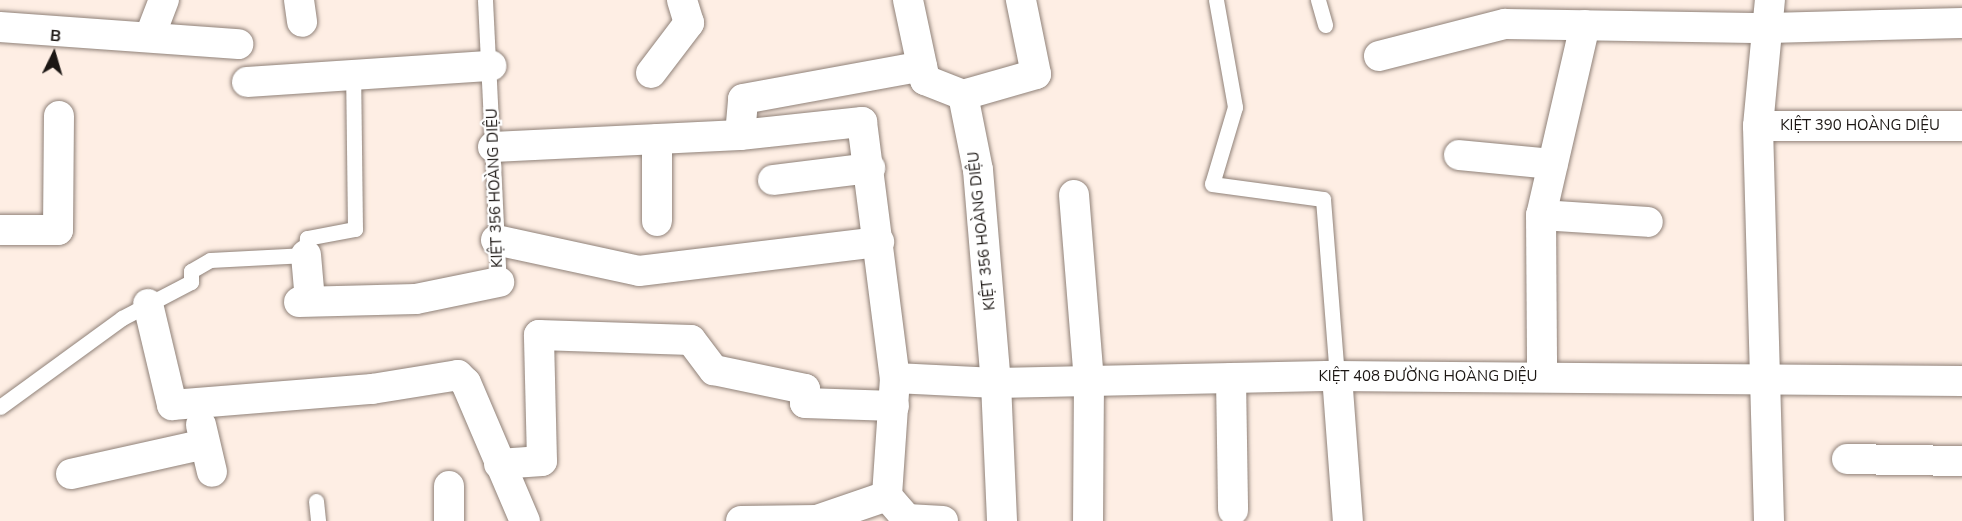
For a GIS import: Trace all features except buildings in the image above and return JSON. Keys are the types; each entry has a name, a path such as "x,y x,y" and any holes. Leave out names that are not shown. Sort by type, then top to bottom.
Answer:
{"street":[{"path":"150,36 164,0"},
{"path":"651,73 689,23 682,0"},
{"path":"908,0 925,80 963,95 1036,74 1021,0"},
{"path":"1379,56 1505,12 1585,25 1770,14 1962,23"},
{"path":"1769,521 1768,379 1758,126 1770,14"},
{"path":"1542,377 1541,215 1585,25"},
{"path":"0,27 238,44"},
{"path":"247,82 491,66"},
{"path":"740,135 743,99 922,66"},
{"name":"KIỆT 356 HOÀNG DIỆU","path":"963,95 978,170 996,383 1002,521"},
{"path":"0,230 58,230 59,116"},
{"path":"493,147 740,135 861,122 870,168 894,392 887,496 907,519 943,521"},
{"name":"KIỆT 390 HOÀNG DIỆU","path":"1758,126 1962,126"},
{"path":"657,139 657,221"},
{"path":"1459,155 1553,164"},
{"path":"773,180 870,168"},
{"path":"1074,195 1089,381 1088,521"},
{"path":"1541,215 1648,222"},
{"path":"496,240 639,271 879,242"},
{"name":"KIỆT 356 HOÀNG DIỆU","path":"306,255 304,301 416,299 499,282"},
{"path":"148,304 172,405 372,389 458,375 466,383 525,521"},
{"name":"KIỆT 408 ĐƯỜNG HOÀNG DIỆU","path":"499,464 542,461 539,335 691,340 714,370 805,389 805,403 996,383 1231,378 1337,376 1962,381"},
{"path":"1337,376 1348,521"},
{"path":"1231,378 1233,510"},
{"path":"71,474 208,458 196,404"},
{"path":"1847,459 1962,461"},
{"path":"449,486 449,521"},
{"path":"741,521 817,520 887,496"}],"lane":[{"name":"KIỆT 356 HOÀNG DIỆU","path":"485,0 491,66 499,282"},
{"path":"1216,0 1236,108 1212,184 1323,199 1337,376"},
{"path":"1318,0 1325,25"},
{"path":"0,407 122,318 191,282 191,271 210,260 306,255 307,238 355,229 353,75"},
{"path":"316,501 318,521"}]}
